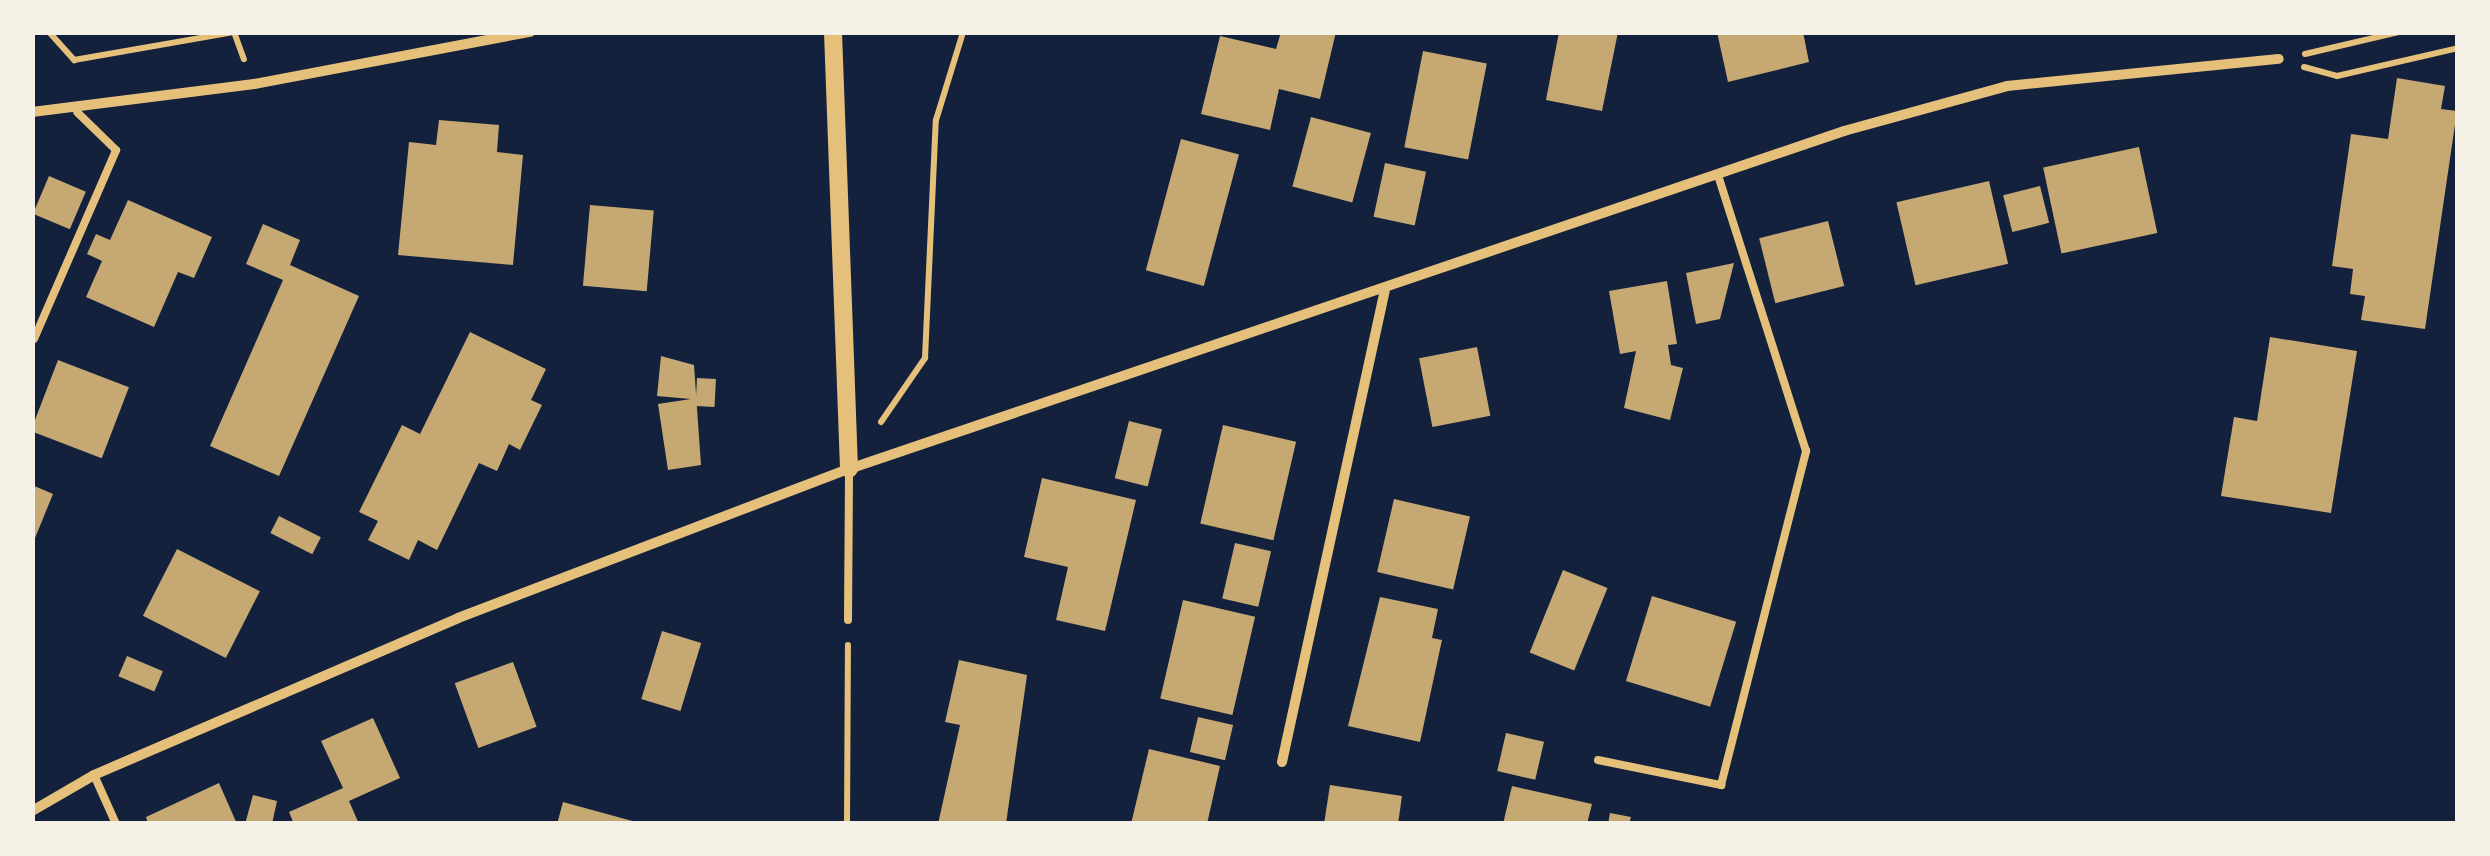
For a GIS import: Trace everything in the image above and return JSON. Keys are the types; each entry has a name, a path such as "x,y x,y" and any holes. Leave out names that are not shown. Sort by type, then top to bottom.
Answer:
{"street":[{"path":"32,112 77,112 530,32"},
{"path":"833,32 849,468"},
{"path":"32,811 94,776 458,618 849,468 1718,176 2007,86 2279,59"},
{"path":"1282,762 1385,291"}],"lane":[{"path":"34,339 116,150 77,112"},
{"path":"1598,760 1721,785 1806,451 1718,176"},
{"path":"848,620 849,468"},
{"path":"94,776 116,824"}],"path":[{"path":"49,32 74,60 234,32"},
{"path":"849,468 925,358 936,120 963,32"},
{"path":"2279,59 2398,32"},
{"path":"2279,59 2336,76 2458,48"},
{"path":"847,824 848,620"}],"building":[{"path":"1281,32 1336,32 1320,99 1279,89 1270,130 1201,114 1220,36 1276,49"},
{"path":"1559,32 1618,32 1602,111 1546,100"},
{"path":"1717,32 1803,32 1809,62 1728,82"},
{"path":"1423,51 1487,63 1468,160 1404,147"},
{"path":"2397,78 2445,86 2441,109 2457,111 2425,329 2361,320 2365,296 2350,294 2353,269 2332,266 2351,134 2388,139"},
{"path":"1311,117 1371,133 1352,203 1292,187"},
{"path":"439,120 499,125 497,152 523,155 513,265 398,255 409,142 436,145"},
{"path":"1181,139 1239,155 1204,286 1146,270"},
{"path":"2139,147 2157,233 2061,253 2043,167"},
{"path":"1385,163 1426,172 1415,226 1374,217"},
{"path":"49,176 86,192 70,229 33,214"},
{"path":"1989,181 2008,264 1916,285 1896,202"},
{"path":"2040,186 2049,223 2012,232 2003,195"},
{"path":"128,200 212,237 194,278 178,272 154,327 86,297 102,261 87,254 96,234 110,240"},
{"path":"590,205 654,211 647,291 583,286"},
{"path":"1828,221 1844,286 1775,303 1759,238"},
{"path":"263,224 300,240 290,265 359,296 279,476 210,446 283,280 246,264"},
{"path":"1734,263 1720,319 1696,324 1686,273"},
{"path":"1667,281 1677,344 1668,345 1671,365 1683,368 1670,420 1624,408 1636,351 1620,354 1609,291"},
{"path":"470,332 546,369 531,400 542,405 520,450 509,444 497,471 479,463 437,550 418,540 409,560 368,540 378,521 359,512 402,425 420,434"},
{"path":"2270,337 2357,351 2331,513 2221,496 2234,417 2257,421"},
{"path":"1477,347 1490,416 1432,427 1419,358"},
{"path":"661,356 694,365 701,465 668,470 658,404 691,399 657,396"},
{"path":"58,360 129,387 102,458 32,431"},
{"path":"697,378 716,379 715,407 696,406"},
{"path":"1129,421 1162,429 1148,486 1115,478"},
{"path":"1223,425 1296,442 1273,540 1200,523"},
{"path":"1042,478 1136,500 1105,631 1056,620 1068,567 1024,557"},
{"path":"32,485 53,494 33,543 32,543"},
{"path":"1394,499 1470,517 1453,590 1377,572"},
{"path":"279,516 321,537 312,554 270,533"},
{"path":"1235,543 1271,551 1258,607 1222,599"},
{"path":"177,549 260,591 226,658 143,616"},
{"path":"1563,570 1608,588 1574,671 1530,653"},
{"path":"1652,596 1736,622 1710,707 1626,681"},
{"path":"1380,597 1438,609 1432,638 1442,640 1420,742 1348,726"},
{"path":"1183,600 1255,617 1232,715 1160,698"},
{"path":"662,631 701,643 680,711 641,699"},
{"path":"127,656 163,671 154,691 118,676"},
{"path":"959,660 1027,675 1006,824 938,824 960,725 945,722"},
{"path":"513,662 537,727 478,748 455,683"},
{"path":"1198,717 1233,725 1225,760 1190,752"},
{"path":"373,718 400,778 349,801 359,824 294,824 289,812 343,788 321,741"},
{"path":"1506,733 1544,742 1535,780 1497,771"},
{"path":"1149,749 1220,766 1207,824 1131,824"},
{"path":"219,783 237,824 148,824 146,817"},
{"path":"1330,785 1402,796 1398,824 1324,824"},
{"path":"1512,786 1592,804 1587,824 1503,824"},
{"path":"253,795 277,801 272,824 245,824"},
{"path":"563,802 636,822 636,824 557,824"},
{"path":"1610,813 1631,817 1629,824 1608,824"}]}
